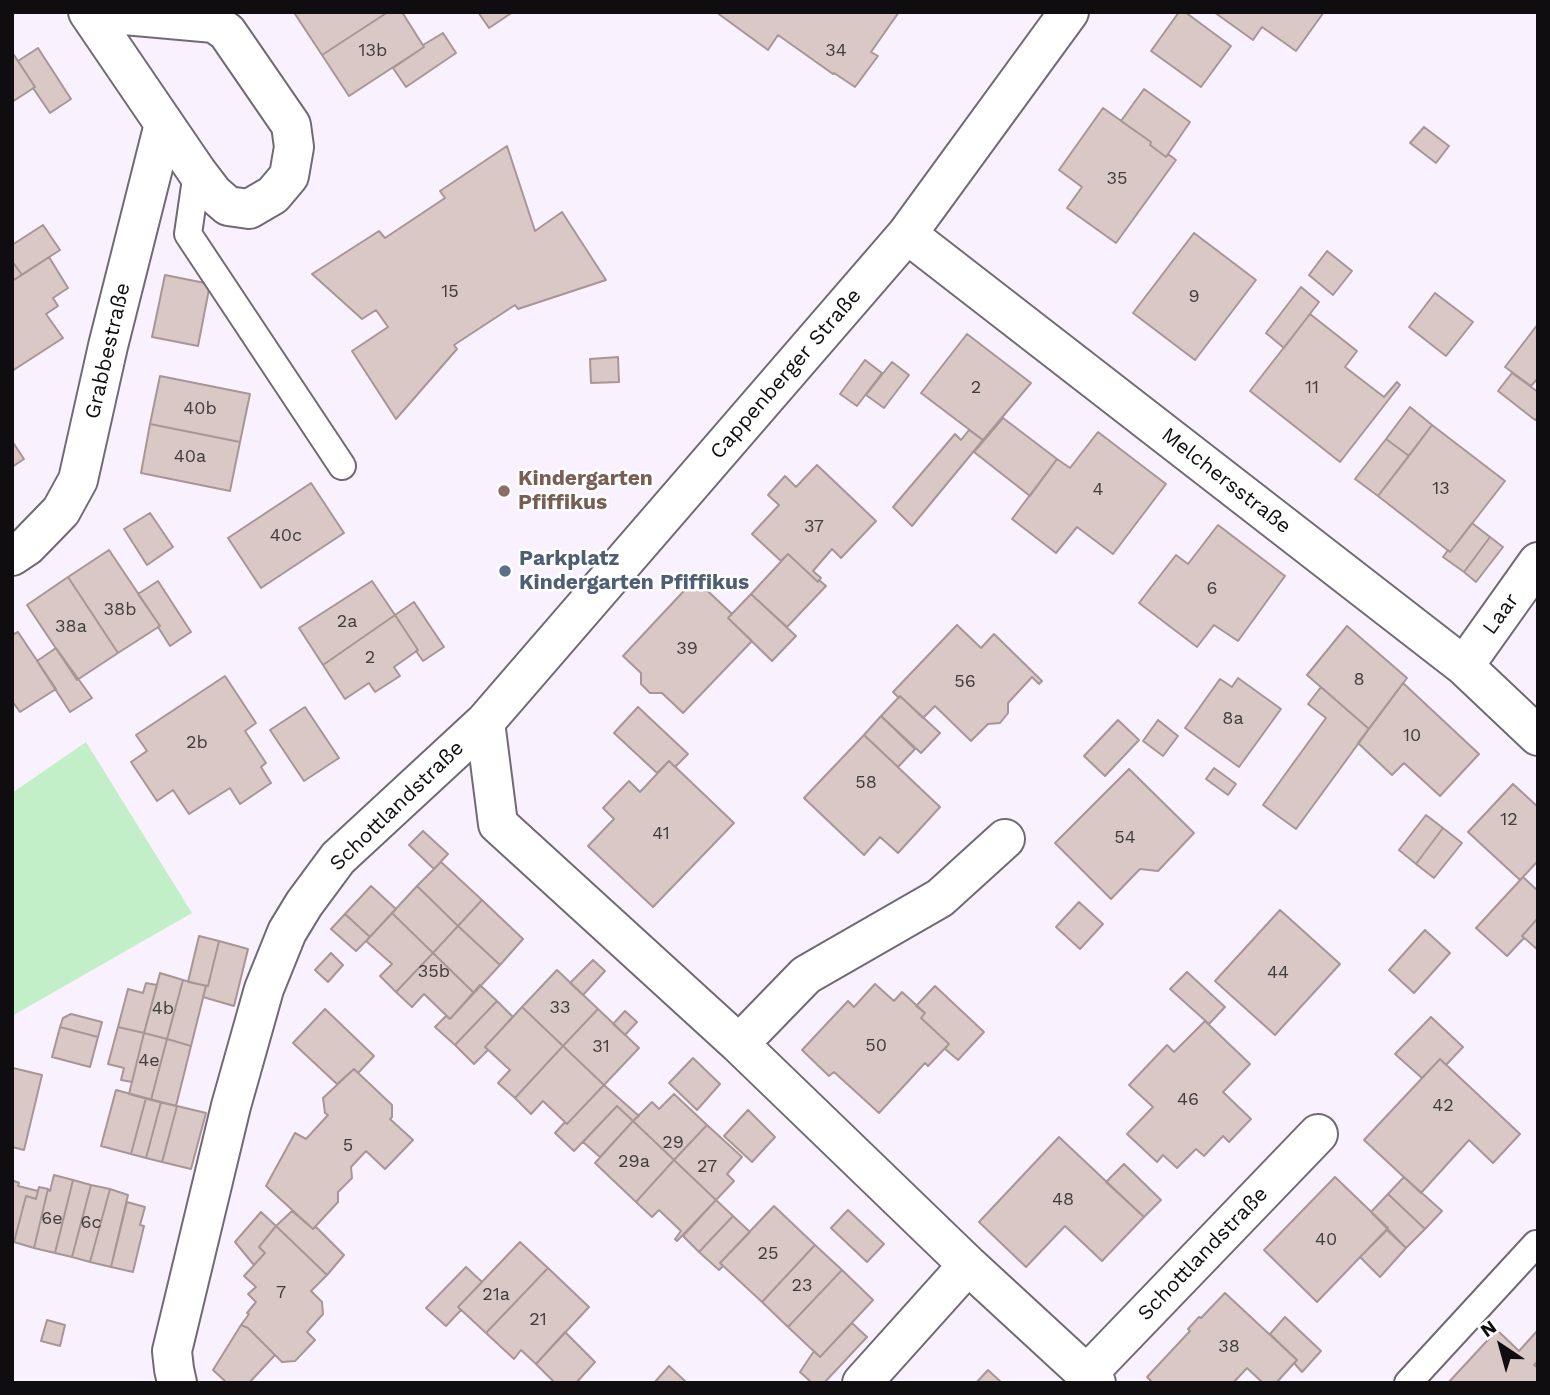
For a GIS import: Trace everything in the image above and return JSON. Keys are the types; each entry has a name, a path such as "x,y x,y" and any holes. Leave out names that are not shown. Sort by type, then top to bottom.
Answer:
{"street":[{"path":"90,12 214,23 227,32 290,125 294,147 289,176 273,195 249,209 228,206 213,193 90,12"},
{"name":"Cappenberger Straße","path":"485,722 906,234 1069,12"},
{"name":"Grabbestraße","path":"12,556 27,546 61,511 78,480 108,346 164,124"},
{"name":"Melchersstraße","path":"906,234 1464,666 1538,736"},
{"name":"Laar","path":"1464,666 1538,562"},
{"name":"Schottlandstraße","path":"485,722 498,824 739,1044 968,1265 1092,1378 1318,1134"},
{"name":"Schottlandstraße","path":"177,1383 172,1351 231,1106 264,989 287,932 338,858 485,722"},
{"path":"739,1044 806,975 940,898 1005,839"},
{"path":"862,1383 968,1265"}],"lane":[{"path":"197,172 188,234 342,466"},
{"path":"1408,1383 1536,1244"}],"green space":[{"path":"86,742 192,913 12,1016 12,793"}],"building":[{"path":"388,12 322,55 295,14"},
{"path":"388,12 402,12 424,47 349,96 322,55"},
{"path":"478,12 513,12 489,28"},
{"path":"716,12 899,12 871,52 878,56 855,87 778,35 768,50"},
{"path":"1179,12 1185,12 1231,46 1201,87 1151,51"},
{"path":"1214,12 1324,12 1296,51 1262,27 1253,40"},
{"path":"443,33 456,53 406,87 393,68"},
{"path":"38,48 71,99 50,113 18,61"},
{"path":"12,52 35,87 12,102"},
{"path":"1144,89 1190,122 1166,157 1150,145 1151,142 1121,121"},
{"path":"1103,108 1151,142 1150,145 1166,157 1168,154 1176,160 1116,243 1067,208 1082,187 1059,170"},
{"path":"1424,127 1449,146 1436,163 1410,143"},
{"path":"507,146 535,231 562,212 606,280 518,309 515,305 454,345 457,349 396,419 352,351 388,327 376,310 362,319 312,274 379,231 385,238 445,198 440,191"},
{"path":"43,225 60,250 22,275 12,261 12,245"},
{"path":"1194,233 1256,280 1195,360 1133,313"},
{"path":"1327,251 1352,271 1333,295 1309,275"},
{"path":"49,257 68,288 53,298 58,306 46,314 63,338 12,371 12,281"},
{"path":"12,261 22,275 12,281"},
{"path":"165,275 210,284 198,346 152,337"},
{"path":"1301,287 1319,302 1284,348 1266,333"},
{"path":"1435,293 1473,322 1446,356 1409,327"},
{"path":"1310,314 1357,351 1345,367 1384,397 1397,382 1400,385 1340,462 1250,391"},
{"path":"1538,324 1538,378 1531,386 1505,367"},
{"path":"967,334 1031,383 983,440 921,393"},
{"path":"618,357 619,382 591,383 590,359"},
{"path":"865,360 882,373 857,406 840,394"},
{"path":"892,362 909,375 884,408 866,395"},
{"path":"1512,373 1538,392 1538,417 1535,420 1498,391"},
{"path":"160,376 250,394 240,442 150,424"},
{"path":"1410,407 1432,425 1409,456 1386,439"},
{"path":"1003,418 1057,459 1030,496 974,452"},
{"path":"150,424 240,442 230,491 141,473"},
{"path":"1432,425 1505,481 1450,552 1378,496"},
{"path":"969,430 983,440 912,526 893,507 955,434 961,440"},
{"path":"1098,432 1166,484 1113,554 1077,527 1056,553 1012,519 1057,459 1070,468"},
{"path":"1386,439 1409,456 1378,496 1355,479"},
{"path":"12,441 24,459 12,467"},
{"path":"817,465 876,521 841,558 832,549 813,571 821,578 818,582 788,554 781,561 752,534 779,505 768,495 785,476 796,487"},
{"path":"311,483 344,533 261,588 228,538"},
{"path":"150,513 173,547 147,565 124,529"},
{"path":"1472,523 1490,537 1464,572 1443,557"},
{"path":"1218,525 1285,576 1238,641 1214,625 1197,647 1139,603 1176,555 1188,564"},
{"path":"1490,537 1503,547 1476,582 1464,572"},
{"path":"109,550 160,626 118,653 68,577"},
{"path":"788,554 826,586 787,627 751,594"},
{"path":"68,577 118,653 77,680 27,605"},
{"path":"695,579 732,614 728,618 752,641 683,713 662,693 650,693 641,684 641,673 623,656"},
{"path":"158,581 191,632 170,646 138,594"},
{"path":"372,581 395,615 323,665 299,628"},
{"path":"751,594 796,636 772,661 728,618"},
{"path":"414,602 444,647 423,661 395,615"},
{"path":"395,615 418,650 394,667 400,676 375,692 369,683 345,699 323,665"},
{"path":"957,625 981,648 994,634 1042,681 1039,684 1032,677 1008,703 1008,713 1000,723 988,724 971,741 935,706 923,718 893,692"},
{"path":"1347,626 1407,678 1369,729 1307,675"},
{"path":"18,632 56,689 20,712 12,701 12,635"},
{"path":"56,648 92,698 70,712 37,661"},
{"path":"225,676 256,723 245,731 266,763 261,767 271,783 240,804 230,788 189,814 173,790 157,801 131,762 147,751 136,735"},
{"path":"1238,678 1281,709 1239,767 1185,728 1220,679 1232,687"},
{"path":"1403,683 1479,754 1440,796 1404,763 1392,775 1358,743"},
{"path":"1321,687 1369,729 1296,829 1263,805 1326,718 1308,704"},
{"path":"900,696 940,733 921,753 881,716"},
{"path":"305,707 339,758 304,781 270,730"},
{"path":"638,707 688,754 675,767 669,761 657,773 614,733"},
{"path":"881,716 915,749 898,767 864,735"},
{"path":"1118,720 1139,740 1105,776 1084,756"},
{"path":"1158,720 1178,736 1163,756 1143,741"},
{"path":"864,735 940,807 898,853 880,837 864,855 804,798"},
{"path":"669,761 734,823 653,907 588,846 614,819 603,808 629,781 640,792"},
{"path":"1214,768 1236,784 1228,795 1206,779"},
{"path":"1129,769 1194,833 1158,871 1140,869 1111,899 1055,843"},
{"path":"1513,784 1538,807 1538,861 1520,880 1468,832"},
{"path":"1426,815 1443,828 1416,864 1399,850"},
{"path":"1443,828 1462,843 1434,878 1416,864"},
{"path":"423,831 448,854 434,869 409,845"},
{"path":"441,862 482,900 458,926 417,886"},
{"path":"1523,877 1538,891 1538,918 1507,956 1476,928"},
{"path":"371,886 396,909 370,937 345,914"},
{"path":"417,886 458,926 433,953 392,913"},
{"path":"482,900 523,939 500,965 458,926"},
{"path":"1079,902 1103,924 1080,949 1056,927"},
{"path":"1280,910 1340,964 1275,1035 1215,981"},
{"path":"392,913 433,953 396,992 380,976 392,964 366,941"},
{"path":"345,914 370,937 356,951 331,929"},
{"path":"1538,918 1538,950 1522,936"},
{"path":"458,926 500,965 474,993 433,953"},
{"path":"1425,930 1450,953 1414,993 1389,970"},
{"path":"199,936 219,941 208,986 188,982"},
{"path":"219,941 248,949 234,1006 203,997"},
{"path":"331,953 343,965 328,982 315,970"},
{"path":"433,953 474,993 450,1019 424,994 412,1007 396,992"},
{"path":"593,960 605,971 583,995 570,983"},
{"path":"557,970 598,1009 563,1046 522,1007"},
{"path":"1187,972 1225,1007 1209,1024 1170,989"},
{"path":"160,973 183,980 167,1039 144,1033"},
{"path":"183,980 206,986 191,1046 167,1039"},
{"path":"146,983 157,985 144,1033 118,1027 128,989 143,993"},
{"path":"875,984 894,1001 902,992 925,1013 921,1018 949,1044 928,1066 925,1063 879,1113 834,1072 829,1076 802,1050 848,1001 854,1007"},
{"path":"480,985 497,1001 455,1045 435,1027 446,1016 450,1019"},
{"path":"935,986 984,1032 958,1060 945,1049 949,1044 921,1018 925,1013 916,1006"},
{"path":"497,1001 513,1017 485,1047 488,1050 474,1064 455,1045"},
{"path":"522,1007 563,1046 515,1098 498,1083 510,1070 485,1047"},
{"path":"325,1009 374,1056 358,1073 354,1069 337,1084 293,1043"},
{"path":"598,1009 639,1048 604,1085 563,1046"},
{"path":"625,1011 637,1022 625,1035 613,1024"},
{"path":"71,1014 102,1022 98,1037 60,1027 63,1018"},
{"path":"1431,1017 1463,1047 1446,1065 1440,1059 1422,1078 1395,1054"},
{"path":"1205,1021 1250,1064 1223,1092 1251,1119 1229,1142 1223,1136 1204,1156 1196,1149 1177,1168 1163,1155 1157,1162 1127,1134 1153,1107 1129,1085 1167,1045 1174,1052"},
{"path":"60,1027 98,1037 90,1067 52,1057"},
{"path":"118,1027 144,1033 132,1082 121,1080 124,1068 108,1064"},
{"path":"144,1033 167,1039 151,1100 129,1094"},
{"path":"167,1039 191,1046 176,1106 151,1100"},
{"path":"563,1046 604,1085 567,1124 543,1101 531,1114 515,1098"},
{"path":"693,1058 720,1084 697,1110 669,1083"},
{"path":"1440,1059 1520,1134 1493,1163 1469,1140 1421,1193 1364,1140"},
{"path":"13,1068 42,1075 24,1150 12,1147"},
{"path":"354,1069 392,1105 390,1119 413,1140 385,1169 366,1151 351,1167 352,1178 338,1192 338,1202 313,1229 266,1186 295,1133 306,1139 328,1115 325,1113 323,1098"},
{"path":"604,1085 639,1116 633,1121 617,1106 574,1151 555,1133"},
{"path":"116,1090 146,1098 131,1154 101,1146"},
{"path":"674,1094 707,1125 674,1160 633,1121 652,1102 659,1109"},
{"path":"146,1098 161,1102 146,1158 131,1154"},
{"path":"161,1102 177,1106 162,1162 146,1158"},
{"path":"177,1106 206,1113 191,1169 162,1162"},
{"path":"617,1106 633,1121 600,1157 583,1142"},
{"path":"748,1110 775,1137 752,1162 724,1136"},
{"path":"633,1121 674,1160 636,1202 595,1163"},
{"path":"707,1125 742,1157 727,1174 734,1181 716,1200 674,1160"},
{"path":"1059,1137 1144,1217 1102,1261 1065,1226 1026,1267 979,1222"},
{"path":"674,1160 716,1200 677,1241 675,1239 681,1231 659,1210 652,1217 636,1202"},
{"path":"1124,1164 1161,1200 1144,1217 1106,1182"},
{"path":"54,1175 73,1180 55,1253 34,1248"},
{"path":"1335,1177 1388,1228 1317,1302 1264,1250"},
{"path":"1404,1177 1442,1211 1425,1229 1388,1194"},
{"path":"12,1180 19,1183 18,1186 38,1191 36,1199 26,1196 14,1242 12,1242"},
{"path":"73,1180 91,1185 72,1257 55,1253"},
{"path":"91,1185 110,1189 90,1262 72,1257"},
{"path":"39,1187 48,1189 34,1248 14,1242 26,1196 36,1199"},
{"path":"110,1189 128,1195 111,1267 90,1262"},
{"path":"1388,1194 1425,1229 1406,1248 1371,1212"},
{"path":"716,1200 733,1216 699,1252 683,1236"},
{"path":"127,1202 145,1207 140,1225 144,1226 133,1272 111,1267"},
{"path":"774,1206 815,1245 762,1302 720,1263"},
{"path":"848,1210 884,1244 867,1262 831,1228"},
{"path":"292,1211 313,1229 316,1227 344,1255 327,1275 276,1226"},
{"path":"261,1212 276,1226 259,1247 265,1253 254,1265 235,1242"},
{"path":"733,1216 750,1232 720,1263 723,1266 719,1270 699,1252"},
{"path":"276,1226 327,1275 311,1291 322,1302 323,1314 307,1332 315,1340 295,1361 282,1362 248,1328 241,1325 256,1302 248,1294 256,1287 244,1276 265,1253 259,1247"},
{"path":"1387,1230 1406,1248 1380,1277 1360,1257"},
{"path":"520,1242 548,1268 486,1333 458,1307"},
{"path":"815,1245 842,1270 788,1327 762,1302"},
{"path":"466,1267 482,1282 458,1307 461,1310 446,1326 426,1308"},
{"path":"548,1268 589,1307 536,1364 521,1350 514,1359 486,1333"},
{"path":"842,1270 873,1300 820,1357 788,1327"},
{"path":"1225,1293 1297,1360 1276,1383 1263,1383 1247,1368 1233,1383 1153,1383 1147,1377 1190,1331 1188,1329 1199,1317"},
{"path":"1285,1317 1321,1351 1302,1372 1294,1363 1297,1360 1270,1334"},
{"path":"47,1320 65,1325 60,1346 41,1341"},
{"path":"852,1323 867,1337 824,1383 812,1383 800,1372 814,1351 820,1357"},
{"path":"241,1325 248,1328 275,1355 249,1383 227,1383 213,1370"},
{"path":"1497,1330 1519,1351 1538,1330 1538,1361 1534,1365 1538,1368 1538,1383 1448,1383"},
{"path":"565,1332 595,1362 576,1383 555,1383 536,1364"},
{"path":"669,1366 687,1383 654,1383"},
{"path":"988,1370 1002,1383 976,1383"}],"place":[{"name":"Kindergarten Pfiffikus","path":"504,491"},
{"name":"Parkplatz Kindergarten Pfiffikus","path":"505,571"}]}
